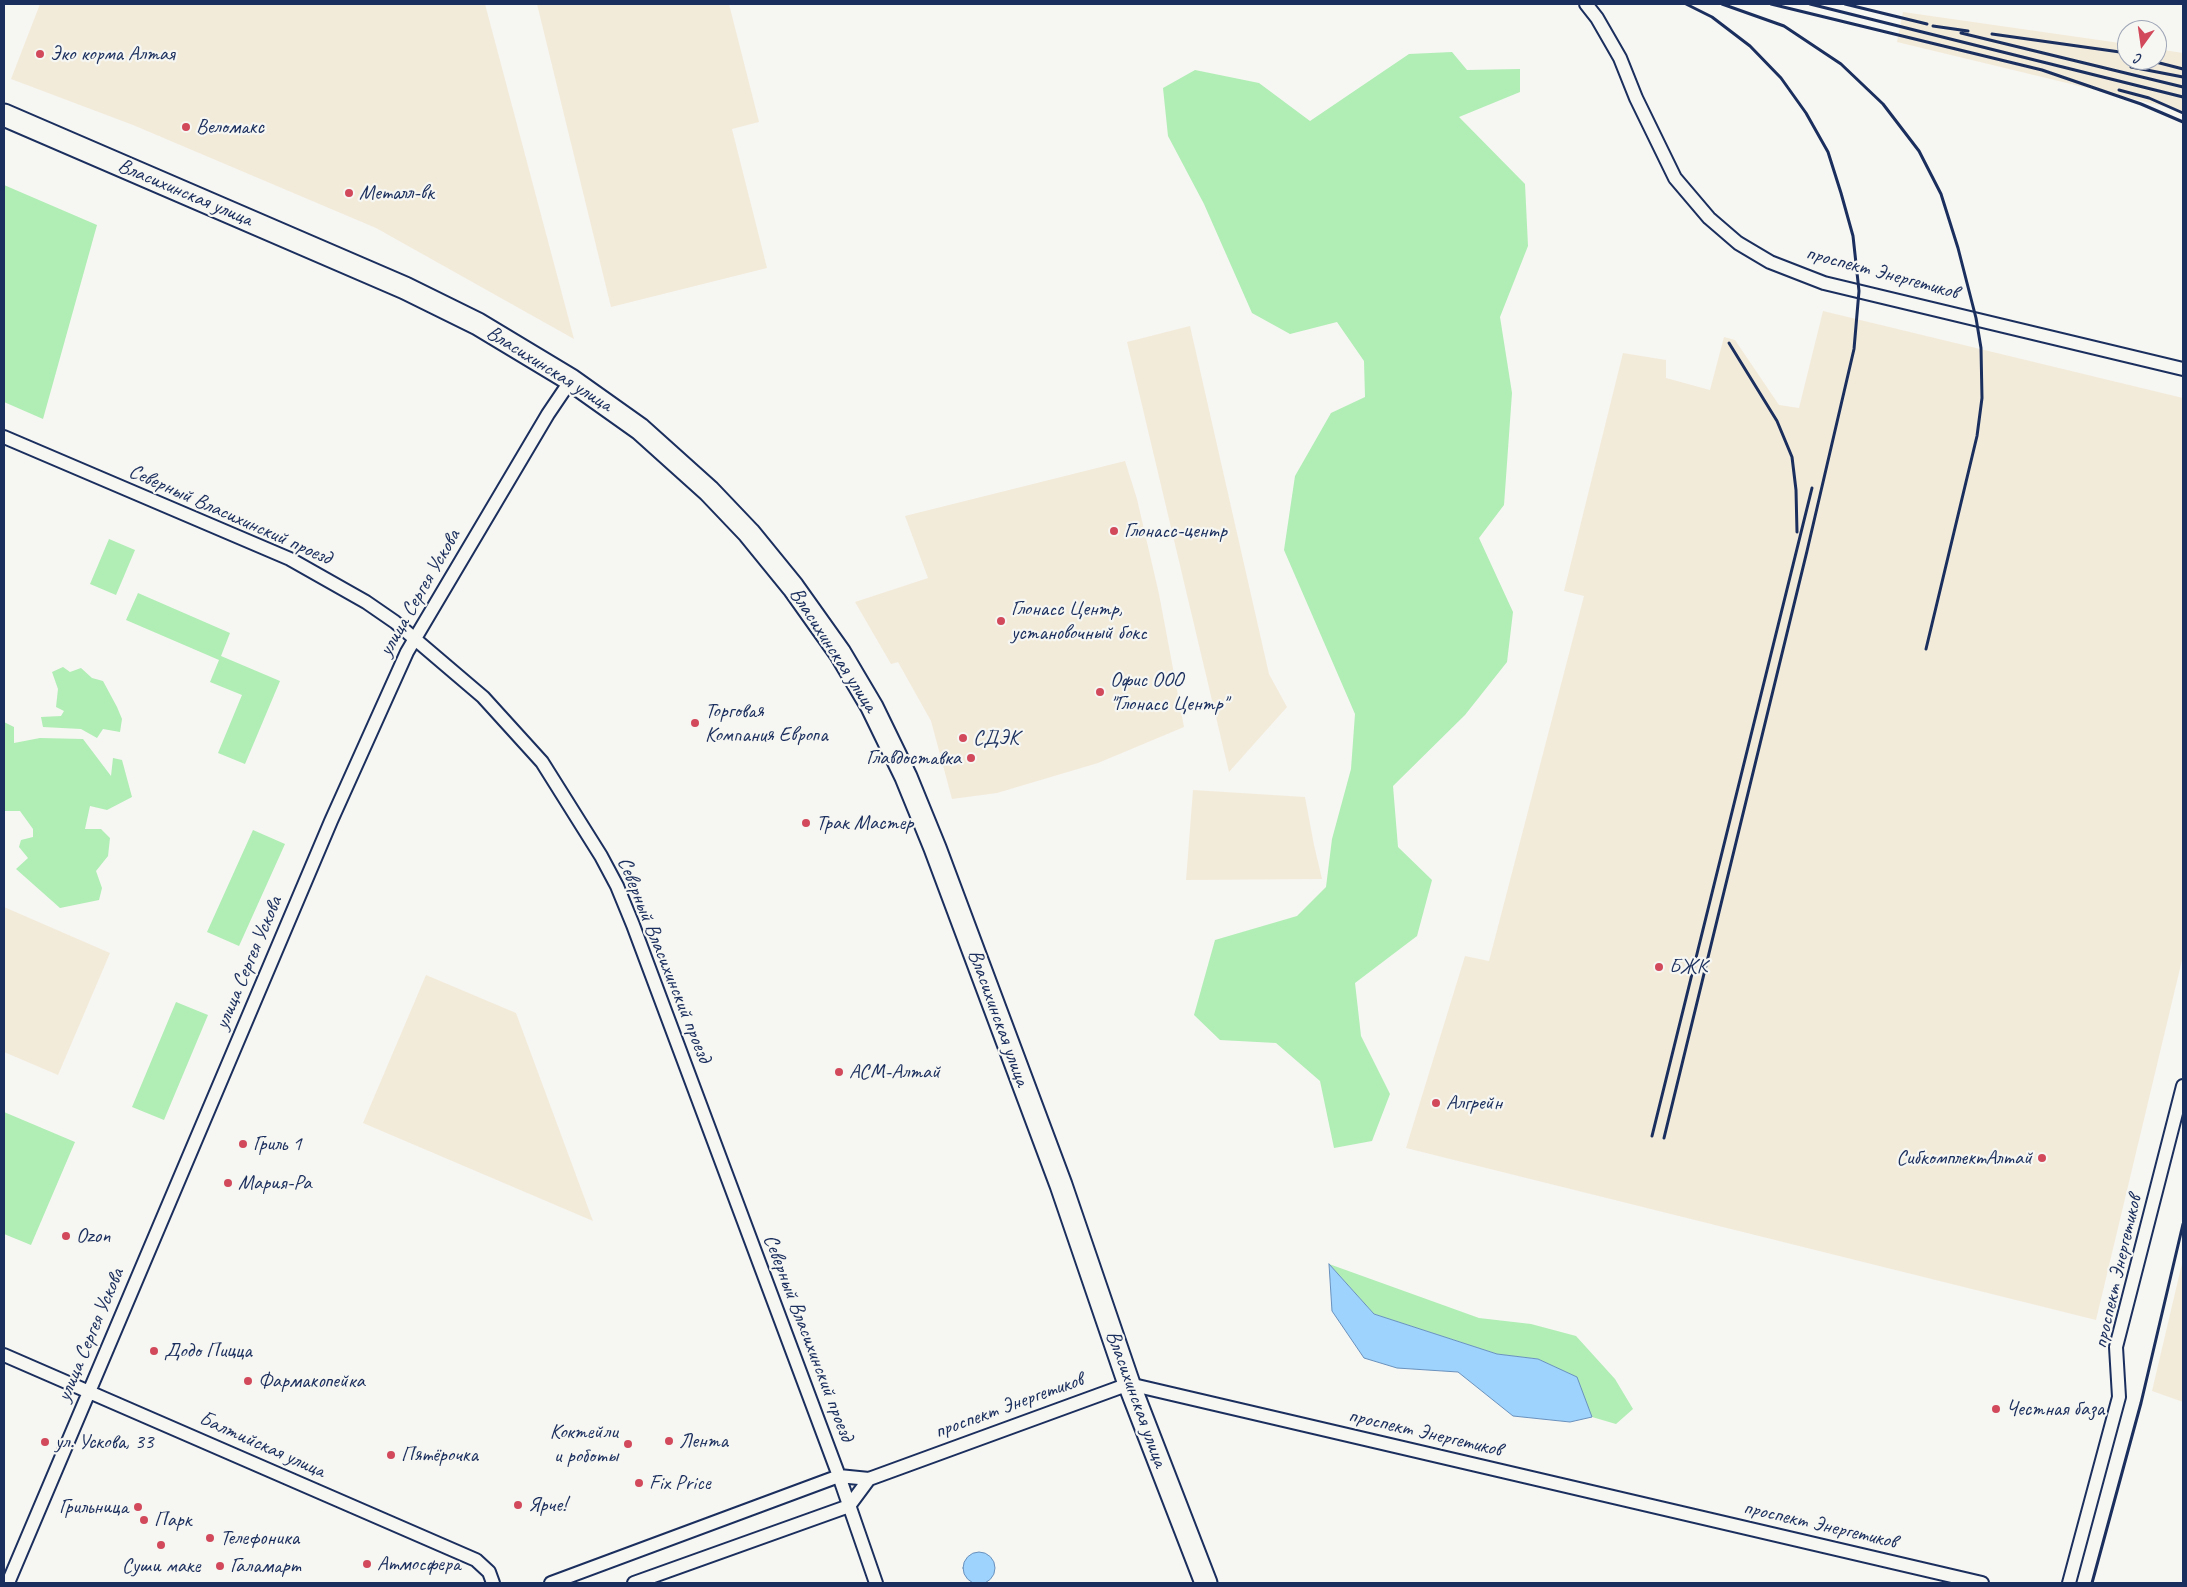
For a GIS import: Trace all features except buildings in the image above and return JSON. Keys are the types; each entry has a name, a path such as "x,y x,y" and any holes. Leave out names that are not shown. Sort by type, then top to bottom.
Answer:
{"highway":[{"name":"Власихинская улица","path":"4,115 405,288 478,324 571,380 640,429 709,491 750,533 809,609 840,653 872,708 906,777 935,848 1061,1185 1130,1384 1206,1583"}],"street":[{"name":"проспект Энергетиков","path":"1586,4 1597,18 1620,58 1636,98 1675,178 1709,218 1738,243 1770,262 1824,283 2183,369"},
{"name":"улица Сергея Ускова","path":"8,1583 331,821 414,638 548,414 571,380"},
{"name":"Северный Власихинский проезд","path":"4,437 290,559 366,602 395,622 483,697 530,746 601,856 617,886 839,1476 876,1583"},
{"name":"проспект Энергетиков","path":"2069,1583 2119,1397 2116,1347 2183,1086"},
{"name":"Балтийская улица","path":"4,1355 476,1560 489,1572 494,1583"},
{"name":"проспект Энергетиков","path":"869,1479 1130,1384 1982,1583"},
{"path":"551,1583 839,1476 869,1479"},
{"path":"634,1583 849,1506 869,1479"}],"shaded area":[{"path":"40,4 485,4 574,339 376,228 133,125 11,79"},
{"path":"537,4 729,4 759,122 732,129 767,268 611,307"},
{"path":"1903,12 2117,43 2117,70 2167,70 2167,51 2183,53 2183,111 1897,42"},
{"path":"1823,311 2183,398 2183,956 2096,1320 1406,1148 1465,956 1489,961 1584,596 1564,591 1623,353 1666,360 1666,378 1710,390 1724,337 1735,340 1779,405 1799,408"},
{"path":"1190,326 1269,674 1287,707 1229,772 1127,342"},
{"path":"1125,461 1137,499 1159,594 1184,727 1098,763 997,793 952,799 931,721 898,662 891,664 855,602 928,578 905,516"},
{"path":"1193,790 1305,797 1322,879 1186,880"},
{"path":"4,907 110,953 58,1075 4,1052"},
{"path":"426,975 516,1013 593,1221 363,1123"},
{"path":"2183,1259 2183,1402 2152,1391"}],"green space":[{"path":"1452,52 1467,70 1520,69 1520,92 1459,117 1525,184 1528,246 1500,317 1512,393 1504,505 1479,538 1513,612 1507,662 1465,715 1393,786 1398,847 1432,880 1417,936 1355,983 1361,1036 1390,1094 1372,1141 1334,1148 1320,1081 1276,1043 1220,1040 1194,1015 1215,940 1297,916 1326,887 1332,839 1351,769 1355,714 1284,550 1295,476 1331,413 1365,397 1364,361 1337,322 1290,334 1252,313 1204,204 1168,136 1163,88 1195,70 1259,83 1310,121 1409,54"},
{"path":"4,185 97,225 43,419 4,402"},
{"path":"109,539 135,550 116,595 90,584"},
{"path":"138,593 230,633 221,656 280,681 245,764 218,753 242,695 210,682 219,660 126,620"},
{"path":"63,667 70,672 81,668 92,678 103,681 122,719 120,732 103,729 97,738 81,729 43,727 41,717 61,716 64,711 56,707 58,689 52,672"},
{"path":"4,722 14,727 14,743 40,738 83,739 111,776 113,758 122,760 132,797 107,810 90,806 85,829 101,829 110,838 108,856 96,871 102,888 99,900 60,908 16,869 28,858 19,847 21,840 33,837 33,829 20,811 4,811"},
{"path":"253,830 285,844 239,946 207,932"},
{"path":"176,1002 208,1015 164,1120 132,1107"},
{"path":"4,1112 75,1142 31,1245 4,1234"},
{"path":"1329,1264 1479,1318 1531,1324 1576,1336 1615,1379 1633,1409 1616,1424 1592,1417 1576,1377 1538,1359 1497,1354 1374,1314"}],"water":[{"path":"1329,1264 1374,1314 1497,1354 1538,1359 1577,1377 1592,1417 1570,1422 1513,1416 1458,1372 1397,1368 1364,1358 1332,1311"},
{"path":"979,1552 991,1556 995,1568 991,1580 979,1584 967,1580 963,1568 967,1556"}],"railway":[{"path":"1664,1138 1807,551 1854,349 1859,291 1853,236 1841,193 1828,152 1806,113 1781,78 1750,46 1712,17 1686,4"},
{"path":"1722,4 1784,26 1841,64 1883,104 1919,151 1941,194 1958,248 1976,318 1981,348 1982,398 1977,436 1926,649"},
{"path":"1771,4 2042,70 2141,104 2183,122"},
{"path":"1810,4 2183,97"},
{"path":"1845,4 1927,24"},
{"path":"1933,26 1968,31"},
{"path":"1961,33 2183,87"},
{"path":"1992,34 2117,52"},
{"path":"2167,65 2183,69"},
{"path":"2147,70 2183,77"},
{"path":"2119,90 2149,98 2183,113"},
{"path":"1729,343 1777,421 1792,457 1796,490 1797,532"},
{"path":"1652,1136 1812,488"},
{"path":"2092,1583 2141,1403 2183,1224"}],"place":[{"name":"Эко корма Алтая","path":"40,54"},
{"name":"Веломакс","path":"186,127"},
{"name":"Металл-вк","path":"349,193"},
{"name":"Глонасс-центр","path":"1114,531"},
{"name":"Глонасс Центр, установочный бокс","path":"1001,621"},
{"name":"Офис ООО \"Глонасс Центр\"","path":"1100,692"},
{"name":"Торговая Компания Европа","path":"695,723"},
{"name":"СДЭК","path":"963,738"},
{"name":"Главдоставка","path":"971,758"},
{"name":"Трак Мастер","path":"806,823"},
{"name":"БЖК","path":"1659,967"},
{"name":"АСМ-Алтай","path":"839,1072"},
{"name":"Алгрейн","path":"1436,1103"},
{"name":"Гриль 1","path":"243,1144"},
{"name":"СибкомплектАлтай","path":"2042,1158"},
{"name":"Мария-Ра","path":"228,1183"},
{"name":"Ozon","path":"66,1236"},
{"name":"Додо Пицца","path":"154,1351"},
{"name":"Фармакопейка","path":"248,1381"},
{"name":"Честная база","path":"1996,1409"},
{"name":"Лента","path":"669,1441"},
{"name":"ул. Ускова, 33","path":"45,1442"},
{"name":"Коктейли и роботы","path":"628,1444"},
{"name":"Пятёрочка","path":"391,1455"},
{"name":"Fix Price","path":"639,1483"},
{"name":"Ярче!","path":"518,1505"},
{"name":"Грильница","path":"138,1507"},
{"name":"Парк","path":"144,1520"},
{"name":"Телефоника","path":"210,1538"},
{"name":"Суши маке","path":"161,1545"},
{"name":"Атмосфера","path":"367,1564"},
{"name":"Галамарт","path":"220,1566"}]}
